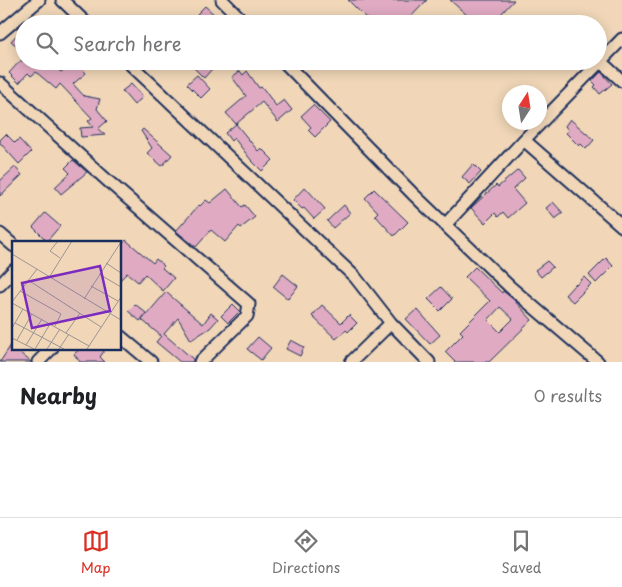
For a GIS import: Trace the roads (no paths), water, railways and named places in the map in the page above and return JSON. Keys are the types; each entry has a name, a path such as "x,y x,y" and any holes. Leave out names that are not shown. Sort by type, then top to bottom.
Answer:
{"street":[{"path":"21,15 39,0"},
{"path":"62,0 78,15"},
{"path":"222,0 237,15"},
{"path":"0,33 15,20"},
{"path":"607,54 622,39"},
{"path":"607,68 622,82"},
{"path":"136,70 355,278 391,323 429,362"},
{"path":"291,70 510,287 598,362"},
{"path":"446,225 591,70"},
{"path":"0,83 109,182 250,304 247,316 200,362"},
{"path":"524,140 622,226"},
{"path":"0,234 12,244"},
{"path":"0,285 12,272"},
{"path":"351,362 391,323"},
{"path":"121,337 150,362"},
{"path":"38,362 50,350"}]}
